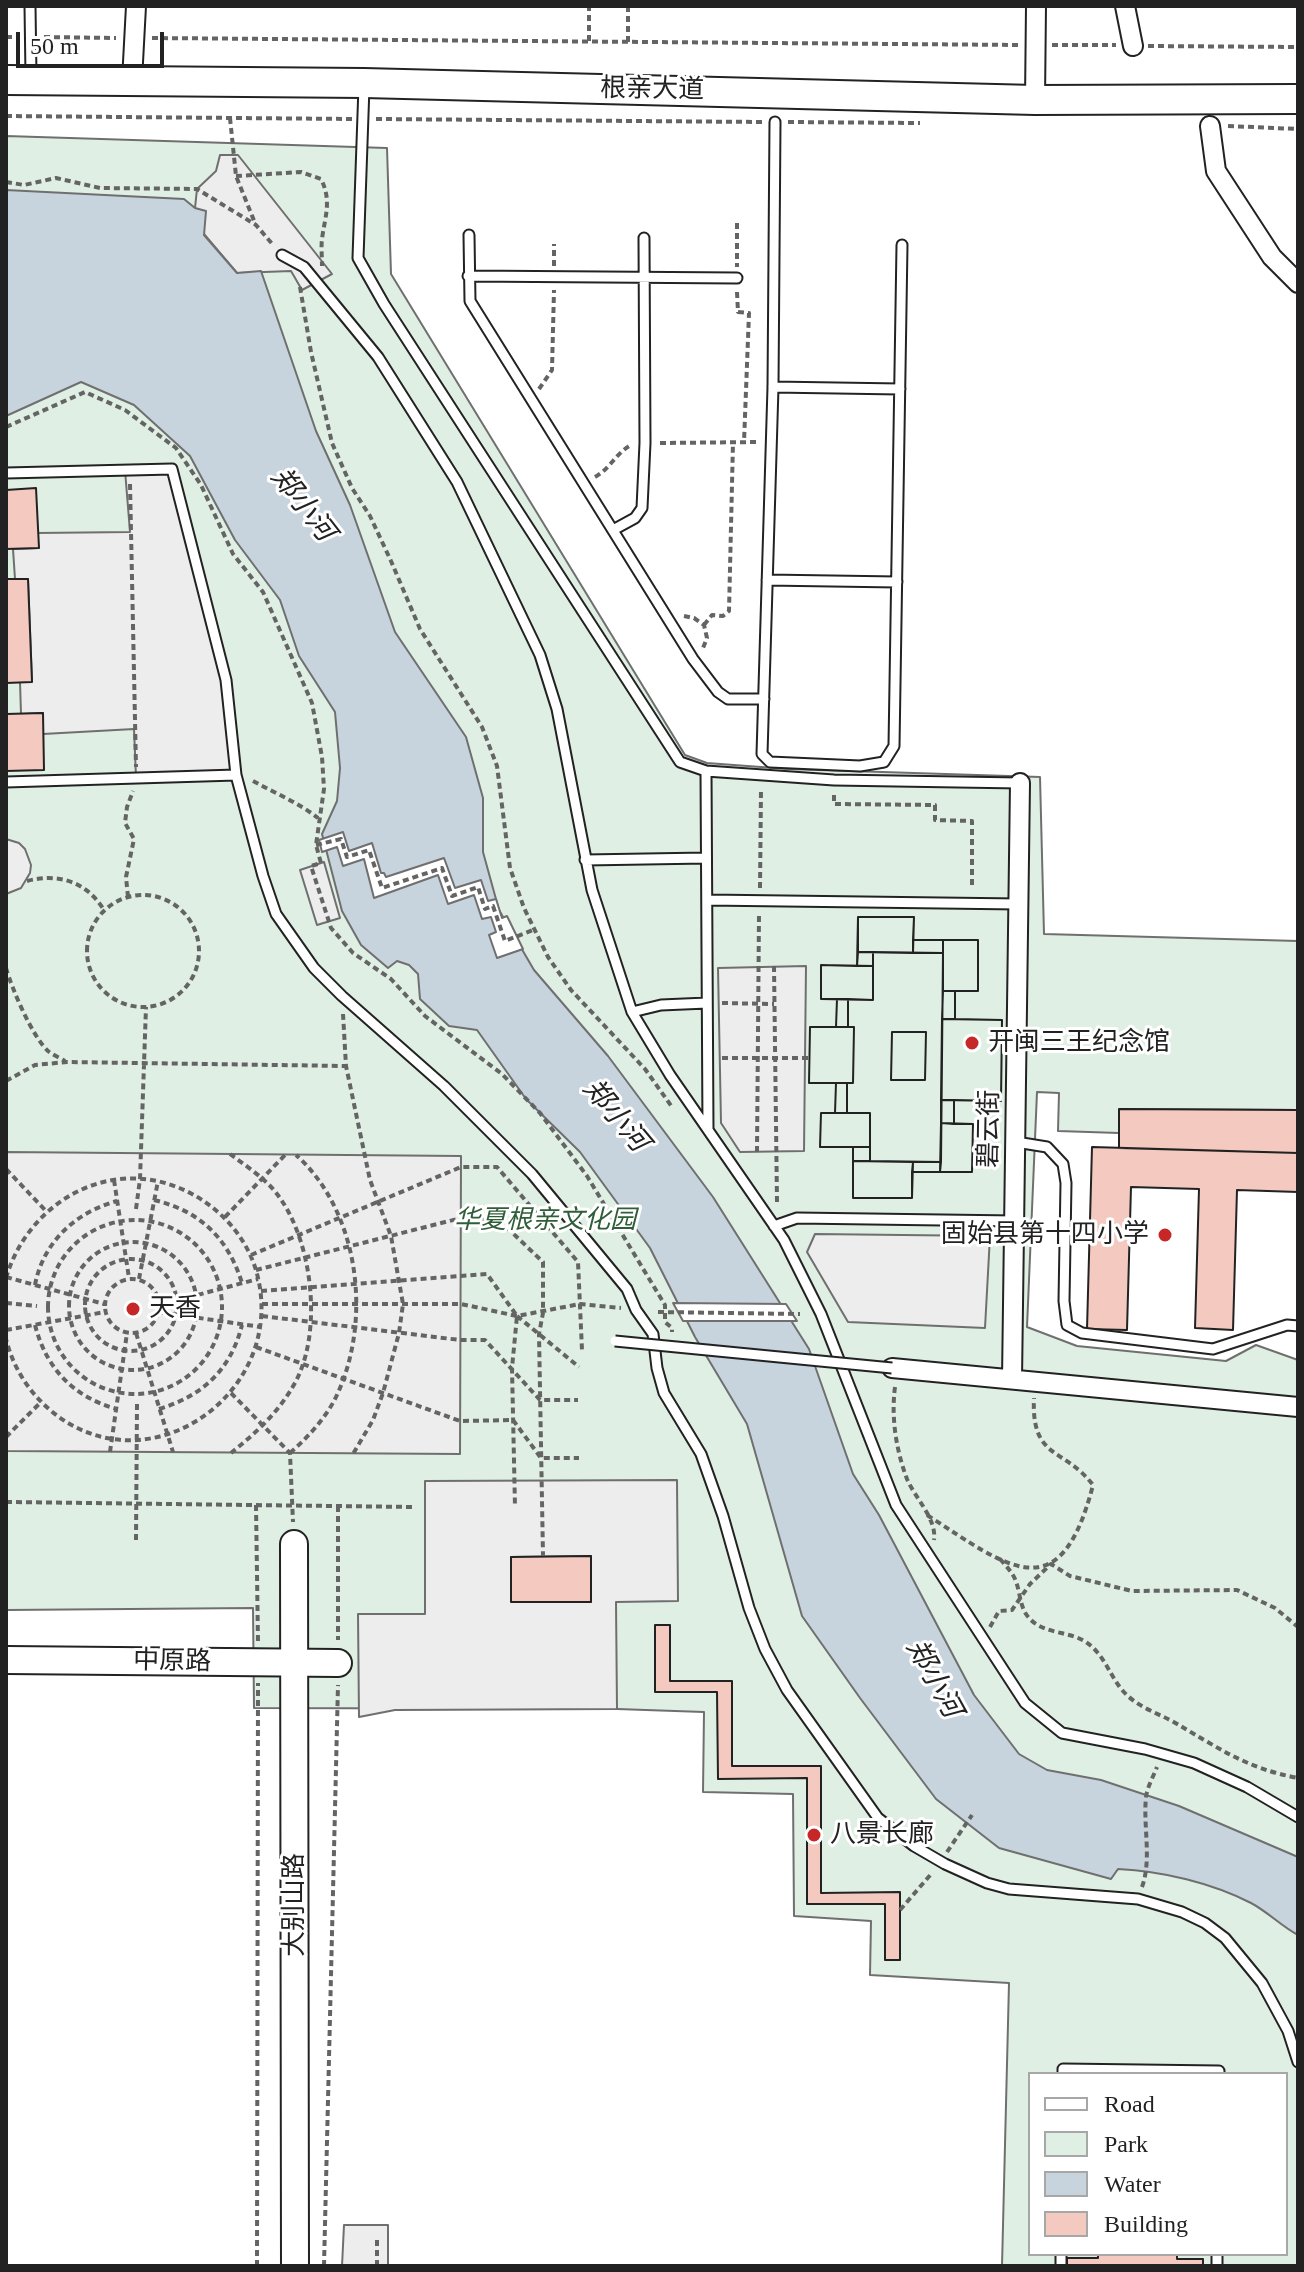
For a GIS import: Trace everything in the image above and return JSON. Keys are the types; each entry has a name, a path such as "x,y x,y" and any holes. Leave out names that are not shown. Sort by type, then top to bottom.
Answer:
{"main road":[{"name":"根亲大道","path":"19,80 364,83 1035,100 1298,99"},
{"name":"大别山路","path":"294,1544 295,2266"},
{"name":"中原路","path":"6,1660 338,1663"}],"street":[{"path":"132,81 136,6"},
{"path":"1035,100 1036,6"},
{"path":"1125,6 1133,46"},
{"path":"1210,126 1216,171 1272,257 1298,283"},
{"name":"碧云街","path":"1012,1379 1020,783"},
{"path":"894,1368 1298,1407"}],"lane":[{"path":"19,80 31,37 30,6"},
{"path":"364,83 358,258 384,304 680,762 706,771 834,780 1020,783"},
{"path":"775,122 772,442 762,754 770,762 860,766 884,762 894,746 902,245"},
{"path":"469,235 470,301 693,659 718,692 728,699 764,699"},
{"path":"613,530 635,518 642,508 645,443 644,238"},
{"path":"282,255 304,267 378,357 457,482 514,597 540,655 557,709 585,860 610,952 632,1012 670,1075 774,1226 821,1314 896,1505 1025,1703 1062,1733 1194,1763 1247,1787 1298,1817"},
{"path":"468,276 737,278"},
{"path":"773,387 900,389"},
{"path":"6,473 172,469 226,680 236,775 276,914 314,968 444,1086 532,1174 627,1289 636,1310 653,1334 664,1393 701,1454 723,1516 749,1608 765,1649 787,1690 878,1818 914,1846 987,1883 1009,1889 1138,1899 1182,1912 1205,1923 1225,1938 1262,1983 1288,2031 1298,2062"},
{"path":"767,580 897,582"},
{"path":"706,771 708,1130"},
{"path":"6,782 236,775"},
{"path":"585,860 706,858"},
{"path":"707,900 1019,904"},
{"path":"632,1012 661,1005 707,1003"},
{"path":"1016,1142 1047,1147 1063,1164 1066,1183 1064,1301 1067,1325 1082,1333 1213,1349 1287,1325 1298,1326"},
{"path":"774,1226 797,1218 1015,1221"},
{"path":"615,1341 894,1368"},
{"path":"1063,2072 1063,2069 1219,2072"}],"path":[{"path":"589,6 589,41"},
{"path":"628,6 628,42"},
{"path":"6,37 1298,47"},
{"path":"6,116 934,123"},
{"path":"230,118 236,176 256,225"},
{"path":"1210,126 1298,129"},
{"path":"236,176 301,172 321,179 327,191 328,205 322,261"},
{"path":"6,182 24,185 56,178 100,188 197,189 256,225 282,255 302,290 311,352 332,443 352,488 376,527 420,629 482,727 497,766 510,868 534,930 571,990 645,1069 673,1108"},
{"path":"737,223 738,312 749,313 744,442"},
{"path":"531,398 552,370 554,244"},
{"path":"6,427 85,392 125,410 176,448 201,485 233,554 263,592 312,703 322,757 324,789 318,819 317,846 321,863 311,866 331,928 353,953 391,979 425,1016 502,1074 540,1113 587,1176 665,1305 665,1322 672,1328 673,1342"},
{"path":"704,625 712,615 723,616 729,611 733,442"},
{"path":"580,477 595,477 611,467 616,453 633,444 772,442"},
{"path":"128,897 126,877 134,839 125,823 136,777 130,470"},
{"path":"669,620 684,616 704,625 707,638 704,648 693,659"},
{"path":"236,775 301,805 318,819"},
{"path":"757,1152 761,775"},
{"path":"834,780 834,804 935,805 935,820 972,821 972,903"},
{"path":"317,846 341,839 347,857 369,850 382,888 442,868 452,896 478,887 485,909 493,906 505,941 534,930"},
{"path":"27,881 45,877 67,879 86,889 104,910"},
{"path":"144,894 165,898 183,910 195,928 200,949 196,971 185,989 167,1002 146,1007 129,1005 114,999 100,988 92,973 87,957 88,939 94,923 104,910 128,897 144,894"},
{"path":"774,966 777,1204 788,1221"},
{"path":"6,968 22,1008 47,1050 67,1062"},
{"path":"342,996 346,1066 370,1180 391,1236 403,1304 399,1333 383,1393 373,1420 353,1454"},
{"path":"707,1003 774,1004"},
{"path":"136,1209 140,1179 146,1007"},
{"path":"708,1059 810,1058"},
{"path":"6,1081 35,1065 67,1062 346,1066"},
{"path":"230,1154 276,1192 299,1235 311,1305 311,1322 296,1380 264,1426 231,1453"},
{"path":"225,1217 286,1154"},
{"path":"290,1453 307,1438 334,1401 355,1327 356,1304 349,1247 339,1218 322,1184 311,1168 296,1155"},
{"path":"250,1255 461,1167 497,1167 578,1262 582,1350"},
{"path":"6,1169 46,1211"},
{"path":"114,1180 129,1278"},
{"path":"6,1339 21,1376 41,1402 74,1426 113,1438 137,1439 167,1435 213,1411 231,1393 247,1369 261,1327 261,1291 256,1270 225,1217 194,1195 158,1181 114,1180 78,1190 46,1211 21,1241 6,1278 104,1304"},
{"path":"139,1279 158,1181"},
{"path":"154,1200 185,1210 211,1228 230,1253 242,1283"},
{"path":"35,1285 47,1252 65,1229 89,1211 117,1201"},
{"path":"256,1270 461,1218 499,1220 543,1262 543,1313 539,1334 543,1556"},
{"path":"120,1221 150,1221 178,1230 201,1249 217,1274 222,1321 204,1362 181,1381 154,1393 119,1393 94,1384 73,1368 58,1347 50,1322 50,1289 59,1265 74,1244 95,1229 120,1221"},
{"path":"123,1242 146,1243 166,1251 183,1265 196,1295 196,1318 189,1338 175,1355 147,1369 122,1370 104,1364 88,1353 76,1337 69,1319 69,1295 75,1278 91,1257 106,1247 123,1242"},
{"path":"126,1260 142,1261 166,1275 176,1300 176,1314 172,1327 153,1345 141,1350 124,1351 96,1335 87,1316 88,1290 107,1266 126,1260"},
{"path":"261,1291 487,1274 517,1316 579,1367"},
{"path":"159,1309 153,1289 139,1279 129,1278 112,1287 104,1304 113,1326 127,1333 136,1333 150,1326 159,1309 176,1300 258,1279"},
{"path":"6,1303 37,1306"},
{"path":"262,1304 461,1304 517,1316 580,1304 658,1312 800,1314"},
{"path":"159,1309 196,1318 261,1327"},
{"path":"6,1330 105,1312"},
{"path":"262,1316 460,1340 485,1340 540,1400 578,1400"},
{"path":"515,1507 512,1368 517,1316"},
{"path":"35,1325 45,1354 63,1379 88,1398 117,1409"},
{"path":"159,1409 188,1398 213,1379 232,1354 242,1325"},
{"path":"110,1452 127,1333"},
{"path":"136,1333 173,1452"},
{"path":"256,1347 460,1421 513,1420"},
{"path":"894,1368 892,1408 900,1455 908,1480 933,1525 936,1538 928,1553"},
{"path":"984,1640 999,1611 1012,1610 1030,1584 1068,1550 1085,1518 1093,1485 1082,1471 1046,1448 1033,1420 1034,1381"},
{"path":"231,1393 290,1453 294,1544"},
{"path":"6,1437 41,1402"},
{"path":"136,1540 137,1403"},
{"path":"513,1420 541,1458"},
{"path":"541,1458 579,1458"},
{"path":"6,1502 414,1507"},
{"path":"256,1505 257,2266"},
{"path":"325,2266 338,1663 338,1506"},
{"path":"927,1515 1000,1559 1020,1567 1038,1568 1051,1564 1070,1576 1132,1591 1237,1590 1275,1608 1298,1627"},
{"path":"1000,1559 1016,1581 1023,1611 1033,1623 1088,1644 1105,1661 1123,1691 1143,1707 1226,1754 1265,1772 1298,1778"},
{"path":"1143,1885 1148,1871 1146,1795 1163,1754"},
{"path":"377,2237 377,2266"}],"green space":[{"name":"华夏根亲文化园","path":"6,136 387,148 391,274 685,755 707,763 788,769 1040,777 1044,934 1298,941 1298,1110 1120,1109 1119,1133 1058,1131 1059,1093 1037,1092 1027,1327 1077,1346 1226,1361 1256,1345 1298,1360 1298,2266 1002,2266 1009,1983 870,1975 871,1921 794,1916 793,1794 703,1792 704,1712 254,1708 253,1608 6,1610"}],"shaded area":[{"path":"220,155 238,155 332,274 302,290 291,271 237,273 204,234 195,208 197,189 216,171"},
{"path":"172,469 226,680 236,775 136,777 134,729 43,734 43,713 21,714 20,682 32,681 28,579 15,579 13,549 38,548 37,533 130,532 125,470"},
{"path":"6,839 19,843 25,849 31,865 21,888 6,894"},
{"path":"324,862 340,918 317,925 300,870"},
{"path":"806,966 804,1151 740,1152 721,1123 718,968"},
{"path":"6,1152 461,1156 460,1454 6,1451"},
{"path":"815,1234 990,1236 985,1328 848,1322 807,1252"},
{"path":"677,1480 678,1601 616,1602 617,1709 395,1710 359,1717 358,1614 425,1614 425,1481","holes":["591,1556 591,1602 512,1602 511,1557"]},
{"path":"344,2225 388,2225 388,2266 342,2266"}],"water":[{"name":"郑小河","path":"6,190 184,199 195,208 206,211 204,235 237,273 261,271 316,431 350,505 395,632 466,737 483,798 483,852 499,910 534,970 608,1056 713,1197 809,1349 853,1474 879,1515 974,1695 1019,1754 1047,1770 1101,1780 1179,1806 1298,1857 1298,1935 1251,1903 1203,1884 1152,1872 1118,1869 1111,1879 999,1848 936,1799 860,1698 802,1616 747,1424 695,1337 650,1248 580,1152 526,1099 477,1030 449,1026 420,999 418,974 409,965 397,961 388,968 361,945 342,911 322,834 337,801 340,768 335,712 299,656 280,600 235,540 190,456 134,405 81,382 6,416"}],"pier":[{"path":"343,832 349,851 372,843 381,873 386,877 444,858 455,888 481,880 488,901 496,899 502,918 507,916 523,949 497,958 489,935 496,932 491,917 482,919 474,895 448,904 438,875 374,898 364,859 343,866 337,847 322,852 319,840"},
{"path":"673,1303 786,1304 797,1321 683,1321"}],"building":[{"path":"36,488 39,548 6,549 6,490"},
{"path":"6,579 28,579 32,682 6,683"},
{"path":"43,713 44,770 6,771 6,714"},
{"name":"开闽三王纪念馆","path":"858,917 914,917 913,940 978,940 978,991 955,991 955,1019 1002,1020 1001,1101 954,1100 954,1124 973,1124 972,1172 912,1172 912,1198 853,1198 853,1147 820,1147 821,1113 835,1113 836,1083 809,1083 810,1027 836,1027 837,999 821,999 821,965 857,966","holes":["873,952 943,953 941,1162 870,1161 870,1113 847,1113 847,1083 853,1083 854,1027 848,1027 848,999 873,1000"]},
{"path":"858,917 914,917 913,953 858,952"},
{"path":"913,940 943,940 943,953 913,953"},
{"path":"943,940 978,940 978,991 943,991"},
{"path":"858,952 873,952 873,966 857,966"},
{"path":"821,965 873,966 873,1000 821,999"},
{"path":"943,991 955,991 955,1019 942,1019"},
{"path":"837,999 848,999 848,1027 836,1027"},
{"path":"942,1019 1002,1020 1001,1101 941,1100"},
{"path":"810,1027 854,1027 853,1083 809,1083"},
{"name":"开闽三王纪念馆","path":"892,1032 926,1032 925,1080 891,1080"},
{"name":"开闽三王纪念馆","path":"892,1032 926,1032 925,1080 891,1080"},
{"path":"836,1083 847,1083 847,1113 835,1113"},
{"path":"941,1100 954,1100 954,1124 941,1123"},
{"path":"1119,1109 1298,1110 1298,1153 1119,1148"},
{"path":"821,1113 870,1113 870,1147 820,1147"},
{"path":"941,1123 973,1124 972,1172 940,1172"},
{"path":"853,1147 870,1147 870,1161 853,1161"},
{"path":"1092,1147 1298,1153 1298,1192 1237,1190 1233,1330 1195,1328 1199,1189 1131,1187 1127,1330 1087,1329"},
{"path":"853,1161 913,1162 912,1198 853,1198"},
{"path":"913,1162 941,1162 940,1172 912,1172"},
{"path":"591,1556 591,1602 511,1602 511,1557"},
{"name":"八景长廊","path":"655,1625 670,1625 670,1681 732,1681 732,1766 821,1766 821,1893 900,1892 900,1960 885,1960 885,1904 807,1904 807,1778 718,1779 717,1692 655,1692"},
{"path":"1177,2256 1177,2259 1203,2259 1203,2266 1067,2266 1067,2258"}],"place":[{"name":"开闽三王纪念馆","path":"972,1043"},
{"name":"固始县第十四小学","path":"1165,1235"},
{"name":"天香","path":"133,1309"},
{"name":"八景长廊","path":"814,1835"}]}
